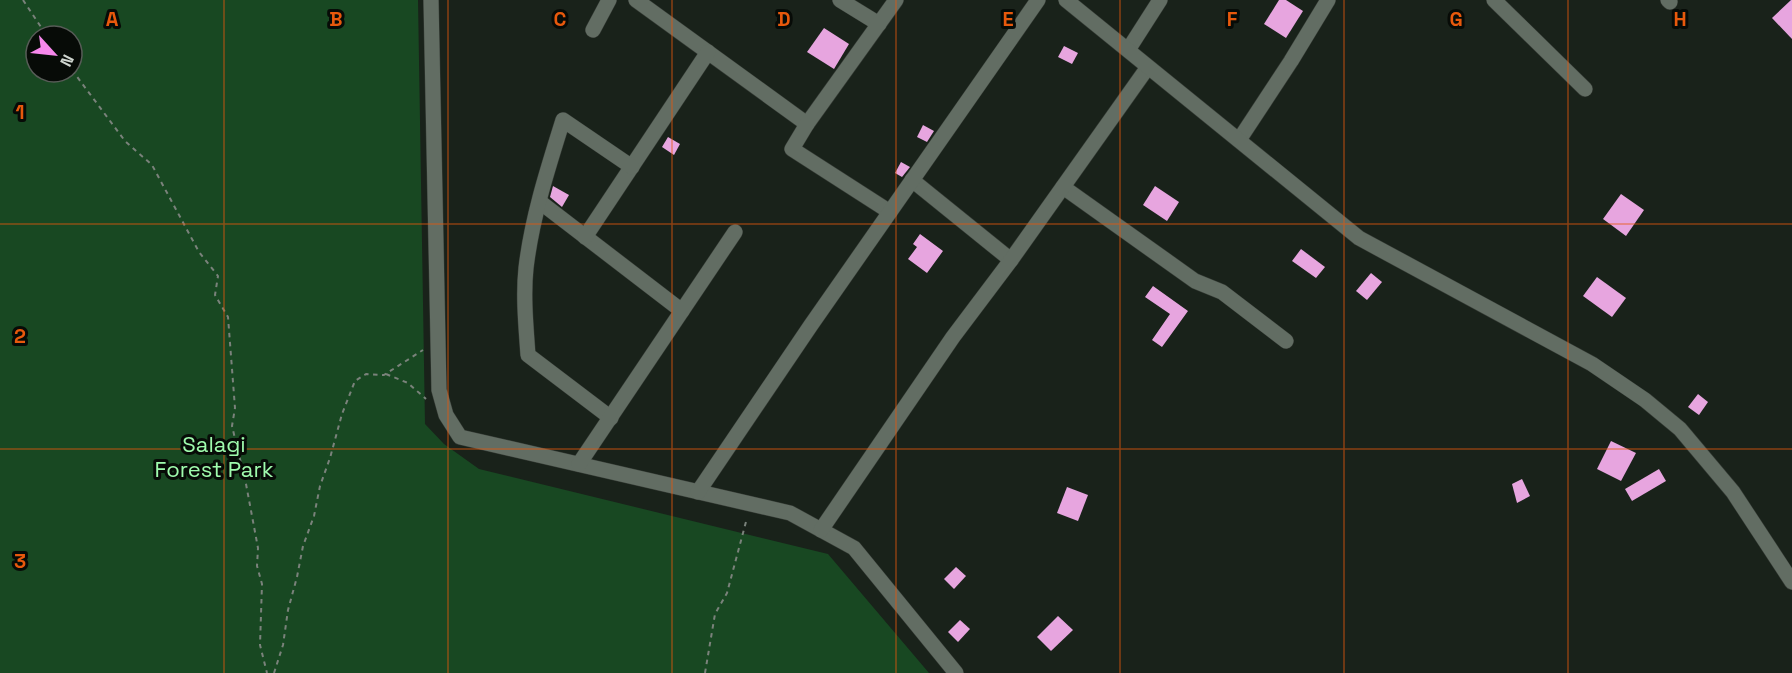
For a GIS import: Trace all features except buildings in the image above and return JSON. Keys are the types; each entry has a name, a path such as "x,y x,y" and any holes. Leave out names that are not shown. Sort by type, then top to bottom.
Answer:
{"street":[{"path":"431,0 440,390 446,415 460,436 790,513 854,548 956,673"},
{"path":"593,30 608,0"},
{"path":"636,0 807,124"},
{"path":"840,0 879,24"},
{"path":"890,212 792,148 896,0"},
{"path":"698,492 1038,0"},
{"path":"1066,0 1359,238 1592,364 1645,400 1680,429 1733,492 1792,582"},
{"path":"1128,50 1160,0"},
{"path":"1494,0 1585,89"},
{"path":"1239,140 1291,61 1325,1"},
{"path":"585,237 708,52"},
{"path":"821,530 953,337 1011,260 1148,67"},
{"path":"611,418 528,355 526,268 540,201 563,120 632,167"},
{"path":"912,180 1011,260"},
{"path":"1063,187 1195,281 1222,292 1286,341"},
{"path":"540,201 682,311"},
{"path":"579,464 735,232"}],"path":[{"path":"23,0 38,24"},
{"path":"82,84 125,141 152,165 199,252 218,276 215,295 228,317 235,408 232,426 258,549 257,566 262,584 260,645 267,673"},
{"path":"386,374 438,340"},
{"path":"274,673 283,645 288,610 303,546 314,516 320,486 347,398 355,381 366,374 386,374 408,383 446,415"},
{"path":"705,673 715,614 727,593 751,504"}],"green space":[{"name":"Salagi Forest Park","path":"0,0 418,0 425,424 444,444 479,469 828,554 929,673 0,673"}]}
